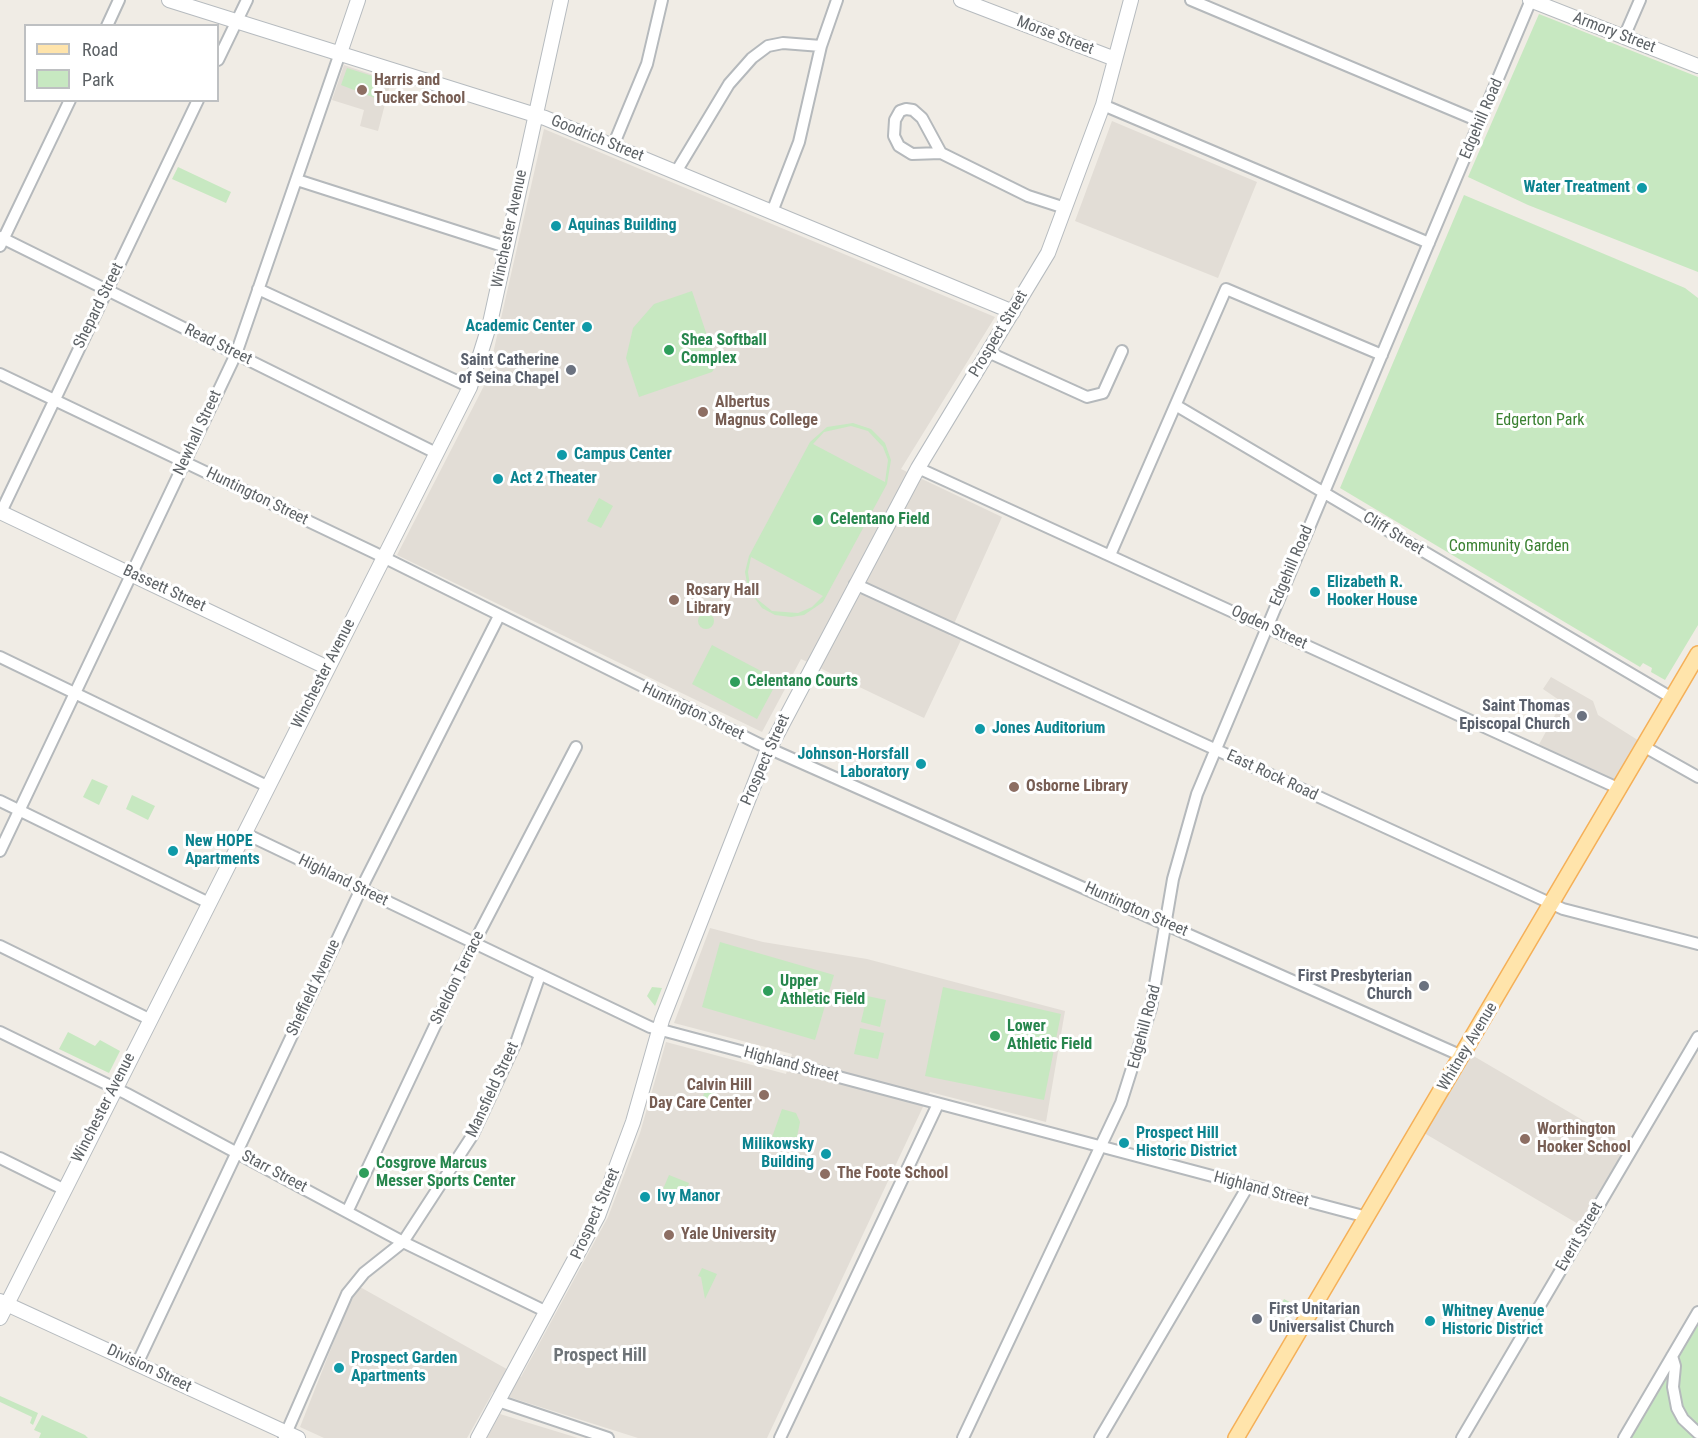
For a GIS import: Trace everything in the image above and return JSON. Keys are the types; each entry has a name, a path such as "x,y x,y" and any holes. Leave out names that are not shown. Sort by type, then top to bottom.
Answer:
{"main road":[{"name":"Goodrich Street","path":"169,0 536,114 1013,312"},
{"name":"Newhall Street","path":"340,53 358,0"},
{"name":"Winchester Avenue","path":"0,1318 3,1303 209,903 470,387 483,352 561,0"},
{"name":"Morse Street","path":"961,0 1115,59"},
{"name":"Prospect Street","path":"478,1438 602,1208 633,1122 660,1030 769,748 918,468 1048,253 1103,105 1131,0"},
{"name":"Armory Street","path":"1530,0 1698,66"},
{"name":"Bassett Street","path":"1,512 328,668"},
{"name":"Whitney Avenue","path":"1236,1438 1553,904 1698,654"},
{"name":"Division Street","path":"3,1303 290,1436"}],"street":[{"path":"107,24 119,0"},
{"path":"219,58 247,0"},
{"path":"614,146 648,64 662,0"},
{"path":"772,212 799,142 821,46 837,0"},
{"path":"1191,0 1481,122"},
{"name":"Edgehill Road","path":"963,1438 1121,1103 1144,1038 1157,984 1182,840 1214,749 1481,122 1530,0"},
{"path":"1624,37 1640,0"},
{"path":"676,172 729,84 752,58 768,46 783,43 821,46"},
{"name":"Newhall Street","path":"0,851 236,354 340,53"},
{"path":"1,241 69,102"},
{"name":"Shepard Street","path":"1,512 197,102"},
{"path":"1103,105 1429,243"},
{"path":"942,153 920,115 910,109 898,114 894,136 903,150 918,155 942,153 1028,196 1065,208"},
{"path":"297,180 506,247"},
{"name":"Read Street","path":"1,241 107,290 436,453"},
{"path":"258,289 470,387"},
{"path":"1110,555 1177,406 1226,289 1382,355"},
{"path":"990,352 1087,397 1102,393 1122,351"},
{"name":"Huntington Street","path":"0,374 383,558 769,748 1462,1056"},
{"name":"Cliff Street","path":"1177,406 1672,698"},
{"name":"Ogden Street","path":"918,468 1620,789"},
{"name":"East Rock Road","path":"855,585 1553,904 1698,944"},
{"name":"Sheffield Avenue","path":"137,1364 361,889 499,616"},
{"path":"0,657 267,786"},
{"path":"1643,746 1698,777"},
{"name":"Sheldon Terrace","path":"347,1212 474,943 576,747"},
{"path":"0,801 209,903"},
{"name":"Highland Street","path":"244,833 660,1030 1367,1217"},
{"path":"0,946 149,1019"},
{"name":"Mansfield Street","path":"290,1436 347,1294 364,1273 403,1242 472,1136 517,1040 540,975"},
{"name":"Starr Street","path":"0,1032 237,1152 403,1242 547,1312"},
{"name":"Everit Street","path":"1462,1438 1698,1037"},
{"path":"780,1438 938,1104"},
{"path":"0,1158 63,1189"},
{"path":"1100,1438 1248,1186"},
{"path":"1624,1438 1698,1312"},
{"path":"1672,1356 1676,1369 1673,1388 1677,1408 1683,1419 1698,1433"},
{"path":"498,1401 608,1438"}],"shaded area":[{"name":"Harris and Tucker School","path":"344,65 391,81 378,131 360,126 364,110 332,100"},
{"path":"1112,121 1257,182 1218,278 1075,221"},
{"name":"Albertus Magnus College","path":"544,129 995,317 901,469 1002,517 949,635 961,640 924,718 801,659 762,732 397,555 487,380"},
{"path":"1551,677 1593,701 1598,715 1644,744 1620,789 1536,750 1562,702 1543,689"},
{"path":"710,928 763,942 867,959 1065,1011 1046,1122 930,1092 767,1438 638,1438 493,1392 467,1438 324,1438 300,1427 349,1303 360,1287 521,1377 608,1217 640,1133 666,1042 786,1074 792,1054 674,1023"},
{"name":"Worthington Hooker School","path":"1465,1051 1632,1149 1585,1228 1419,1130"},
{"path":"500,1414 529,1423 578,1438 487,1438"}],"green space":[{"path":"1539,14 1698,77 1698,272 1528,205 1468,177"},
{"path":"347,68 382,79 375,98 341,85"},
{"path":"178,167 231,192 226,203 172,179"},
{"name":"Edgerton Park","path":"1464,195 1685,288 1698,298 1698,625 1665,680 1651,672 1652,668 1643,663 1640,667 1340,488"},
{"name":"Shea Softball Complex","path":"692,291 717,365 712,372 639,397 626,358 633,328 654,304"},
{"name":"Celentano Field","path":"853,423 871,429 885,443 891,460 887,484 823,602 804,615 791,617 775,615 762,608 748,589 745,572 749,556 810,442 827,427","holes":["851,426 868,431 883,447 888,460 885,482 813,444 824,432","751,557 823,596 812,607 798,613 772,611 757,599 750,586 748,572"]},
{"path":"599,498 613,506 601,528 587,521"},
{"path":"706,613 714,621 706,629 698,621"},
{"name":"Celentano Courts","path":"712,645 778,680 757,719 692,684"},
{"path":"92,779 108,786 99,805 83,797"},
{"path":"132,795 155,806 148,820 126,809"},
{"name":"Upper Athletic Field","path":"720,942 834,975 815,1040 702,1007"},
{"path":"652,987 662,988 655,1006 647,996"},
{"name":"Lower Athletic Field","path":"943,987 1061,1014 1044,1100 925,1076"},
{"path":"867,996 886,1000 880,1027 861,1022"},
{"path":"860,1028 884,1033 878,1059 854,1054"},
{"path":"68,1032 95,1046 100,1040 120,1051 109,1073 59,1049"},
{"path":"710,1090 715,1092 717,1097 715,1102 710,1104 705,1102 703,1097 705,1092"},
{"path":"782,1109 796,1113 800,1122 797,1137 775,1145 771,1140"},
{"path":"669,1175 689,1183 685,1196 663,1189"},
{"path":"702,1268 717,1274 705,1299 701,1277 698,1276"},
{"path":"1284,1299 1295,1305 1288,1318 1277,1312"},
{"path":"1698,1325 1698,1438 1631,1438 1651,1405"},
{"path":"0,1396 38,1413 33,1425 30,1423 32,1417 0,1402"},
{"path":"42,1415 88,1438 39,1438 41,1433 34,1430"}],"place":[{"name":"Harris and Tucker School","path":"362,90"},
{"name":"Water Treatment","path":"1642,188"},
{"name":"Aquinas Building","path":"556,226"},
{"name":"Academic Center","path":"587,327"},
{"name":"Shea Softball Complex","path":"669,350"},
{"name":"Saint Catherine of Seina Chapel","path":"571,370"},
{"name":"Albertus Magnus College","path":"703,412"},
{"name":"Campus Center","path":"562,455"},
{"name":"Act 2 Theater","path":"498,479"},
{"name":"Celentano Field","path":"818,520"},
{"name":"Elizabeth R. Hooker House","path":"1315,592"},
{"name":"Rosary Hall Library","path":"674,600"},
{"name":"Celentano Courts","path":"735,682"},
{"name":"Saint Thomas Episcopal Church","path":"1582,716"},
{"name":"Jones Auditorium","path":"980,729"},
{"name":"Johnson-Horsfall Laboratory","path":"921,764"},
{"name":"Osborne Library","path":"1014,787"},
{"name":"New HOPE Apartments","path":"173,851"},
{"name":"First Presbyterian Church","path":"1424,986"},
{"name":"Upper Athletic Field","path":"768,991"},
{"name":"Lower Athletic Field","path":"995,1036"},
{"name":"Calvin Hill Day Care Center","path":"764,1095"},
{"name":"Worthington Hooker School","path":"1525,1139"},
{"name":"Prospect Hill Historic District","path":"1124,1143"},
{"name":"Milikowsky Building","path":"826,1154"},
{"name":"Cosgrove Marcus Messer Sports Center","path":"364,1173"},
{"name":"The Foote School","path":"825,1174"},
{"name":"Ivy Manor","path":"645,1197"},
{"name":"Yale University","path":"669,1235"},
{"name":"First Unitarian Universalist Church","path":"1257,1319"},
{"name":"Whitney Avenue Historic District","path":"1430,1321"},
{"name":"Prospect Garden Apartments","path":"339,1368"}],"district":[{"name":"Prospect Hill","path":"600,1356"}],"park label":[{"name":"Community Garden","path":"1509,547"}]}
